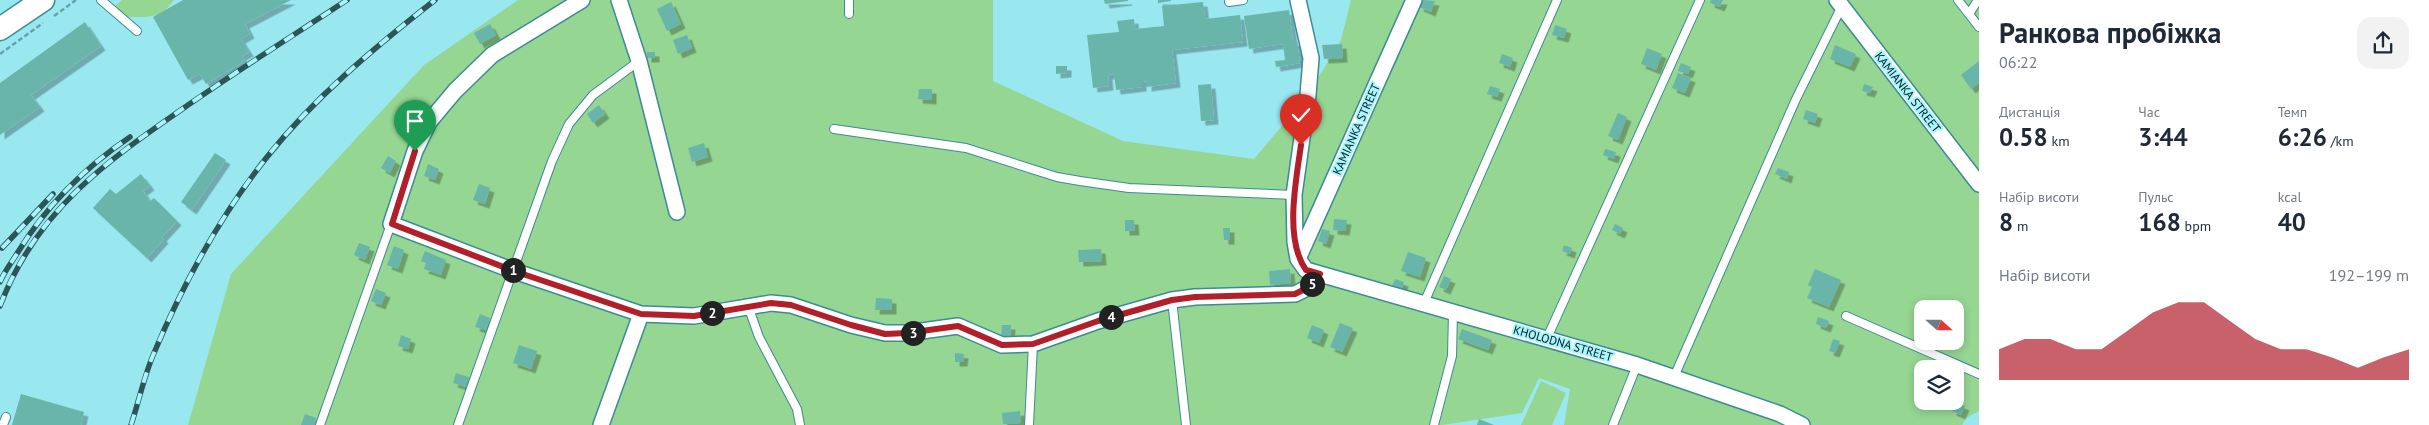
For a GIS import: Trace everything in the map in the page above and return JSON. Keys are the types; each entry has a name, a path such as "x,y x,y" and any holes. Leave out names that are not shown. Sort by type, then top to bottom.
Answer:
{"main road":[{"path":"0,29 47,13"}],"street":[{"path":"582,0 492,55 429,122 415,151 392,224 514,271 641,314 694,316 771,303 791,305 885,334 958,326 1002,345 1033,344 1098,321 1172,300 1195,297 1295,294 1311,286 1320,274"},
{"path":"619,0 639,61 678,212"},
{"path":"1298,0 1311,58 1308,95 1294,194 1295,242 1298,259"},
{"name":"KAMIANKA STREET","path":"1298,259 1414,0"},
{"name":"KAMIANKA STREET","path":"1840,3 1979,184"},
{"name":"KHOLODNA STREET","path":"1298,259 1306,270 1637,365 1780,414 1802,425"},
{"path":"601,425 641,314"}],"lane":[{"path":"101,0 137,31"},
{"path":"849,0 849,14"},
{"path":"1229,2 1244,0"},
{"path":"1424,303 1557,0"},
{"path":"1547,338 1700,0"},
{"path":"1958,0 1979,27"},
{"path":"1969,14 1978,0"},
{"path":"1674,377 1840,3"},
{"path":"458,425 552,161 569,124 594,95 639,61"},
{"path":"834,129 966,148 1056,176 1100,184 1129,188 1294,194"},
{"path":"320,425 392,224"},
{"path":"1172,300 1186,425"},
{"path":"748,306 759,337 796,409 800,425"},
{"path":"1434,425 1452,356 1453,311"},
{"path":"1846,316 1979,374"},
{"path":"1029,425 1033,344"},
{"path":"1613,425 1637,365"}],"path":[{"path":"0,54 47,13 76,0"}],"green space":[{"path":"122,0 174,0 162,14 146,17 116,17 114,7"},
{"path":"518,0 993,0 993,81 1123,141 1254,159 1308,95 1341,40 1351,0 1979,0 1979,411 1966,418 1962,425 1564,425 1570,389 1539,378 1522,413 1442,425 188,425 231,274 424,65"},
{"path":"1541,381 1566,393 1552,425 1521,425"}],"building":[{"path":"183,0 291,0 245,24 250,34 241,39 249,52 242,56 245,61 206,84 200,74 188,80 153,17"},
{"path":"1104,0 1128,0 1128,1 1105,4"},
{"path":"1158,0 1171,0 1171,1 1158,3"},
{"path":"1422,0 1435,1 1431,12 1419,7"},
{"path":"1711,0 1723,0 1720,7 1710,3"},
{"path":"671,2 681,24 667,31 657,9"},
{"path":"1203,2 1205,19 1240,15 1243,42 1172,50 1176,83 1147,87 1147,81 1142,82 1142,87 1116,90 1114,74 1108,75 1109,86 1093,88 1087,35 1119,32 1117,21 1134,19 1135,29 1164,26 1162,6"},
{"path":"1289,10 1293,41 1297,41 1300,63 1276,67 1275,61 1285,60 1283,44 1249,49 1244,16"},
{"path":"85,22 101,46 31,95 40,107 0,135 0,83"},
{"path":"490,24 496,35 480,44 474,33"},
{"path":"1555,25 1567,29 1564,38 1552,35"},
{"path":"687,35 692,48 678,54 673,40"},
{"path":"1342,44 1343,58 1324,59 1322,45"},
{"path":"1835,45 1856,54 1850,67 1830,59"},
{"path":"1647,48 1662,54 1656,70 1641,64"},
{"path":"647,52 655,52 655,58 647,58"},
{"path":"1502,54 1513,58 1510,67 1499,63"},
{"path":"1979,61 1979,83 1971,89 1961,75"},
{"path":"1681,63 1691,67 1688,74 1678,71"},
{"path":"1056,66 1067,66 1067,73 1056,74"},
{"path":"1678,73 1691,78 1685,93 1672,88"},
{"path":"1211,84 1214,120 1201,121 1198,85"},
{"path":"1864,84 1873,87 1870,93 1862,91"},
{"path":"1490,86 1500,89 1497,97 1487,94"},
{"path":"919,89 932,89 932,100 918,99"},
{"path":"599,105 605,114 593,123 587,114"},
{"path":"1806,110 1818,114 1815,123 1803,119"},
{"path":"1618,113 1627,117 1618,140 1608,136"},
{"path":"704,143 708,157 692,162 688,148"},
{"path":"1605,149 1616,152 1614,159 1603,155"},
{"path":"215,153 226,160 192,210 181,202"},
{"path":"388,156 396,161 390,173 381,168"},
{"path":"428,164 439,169 435,180 424,176"},
{"path":"1778,168 1789,172 1787,179 1775,174"},
{"path":"141,174 150,186 143,191 150,201 154,198 177,221 162,237 164,239 147,258 93,208 110,189 116,194"},
{"path":"479,184 490,188 485,204 473,200"},
{"path":"1334,219 1347,220 1345,231 1333,230"},
{"path":"1125,220 1134,220 1135,231 1125,231"},
{"path":"1615,224 1623,228 1620,234 1612,230"},
{"path":"1223,228 1230,228 1230,240 1224,240"},
{"path":"1322,229 1330,231 1326,244 1318,241"},
{"path":"359,243 370,247 365,260 354,255"},
{"path":"1564,245 1572,248 1570,254 1562,251"},
{"path":"394,246 404,250 398,269 387,265"},
{"path":"1101,249 1102,261 1079,262 1078,250"},
{"path":"425,251 446,260 441,275 424,269 426,263 421,261"},
{"path":"1408,252 1426,258 1420,277 1401,271"},
{"path":"1290,269 1291,283 1270,285 1269,271"},
{"path":"1815,269 1841,280 1829,307 1807,298 1812,287 1808,285"},
{"path":"1444,276 1451,279 1446,290 1439,287"},
{"path":"1395,279 1404,282 1402,289 1392,286"},
{"path":"376,289 386,293 381,305 371,301"},
{"path":"876,298 892,299 892,310 875,310"},
{"path":"480,314 490,318 486,330 475,327"},
{"path":"1818,317 1829,321 1826,328 1816,324"},
{"path":"1340,323 1353,328 1342,352 1330,347"},
{"path":"1002,325 1011,325 1010,339 1001,338"},
{"path":"1312,325 1324,330 1319,343 1307,338"},
{"path":"1462,329 1492,340 1488,350 1458,339"},
{"path":"401,335 411,339 408,349 398,346"},
{"path":"1833,339 1840,341 1835,353 1829,351"},
{"path":"519,345 537,351 531,369 513,363"},
{"path":"955,353 964,354 963,362 955,362"},
{"path":"456,373 469,377 466,387 453,383"},
{"path":"21,394 84,412 81,425 12,425"},
{"path":"1952,410 1963,410 1961,415"},
{"path":"1020,411 1021,423 1003,424 1002,413"},
{"path":"305,414 316,418 314,425 301,425"},
{"path":"1479,419 1494,425 1477,425"}],"railway":[{"path":"0,306 15,272 34,242 54,215 78,190 130,146 188,105 347,0"},
{"path":"131,425 150,362 177,302 218,227 250,180 267,157 325,93 390,36 435,0"},
{"path":"0,282 29,235 54,203 97,161 130,137"},
{"path":"2,248 53,194"}],"route":[{"path":"415,151 392,224 514,271 621,308 641,314 669,317 694,316 771,303 791,305 885,334 958,326 1002,345 1011,345 1033,344 1098,321 1172,300 1195,297 1295,294 1311,286 1320,274 1306,270 1298,259 1295,242 1294,194 1301,145"}]}
